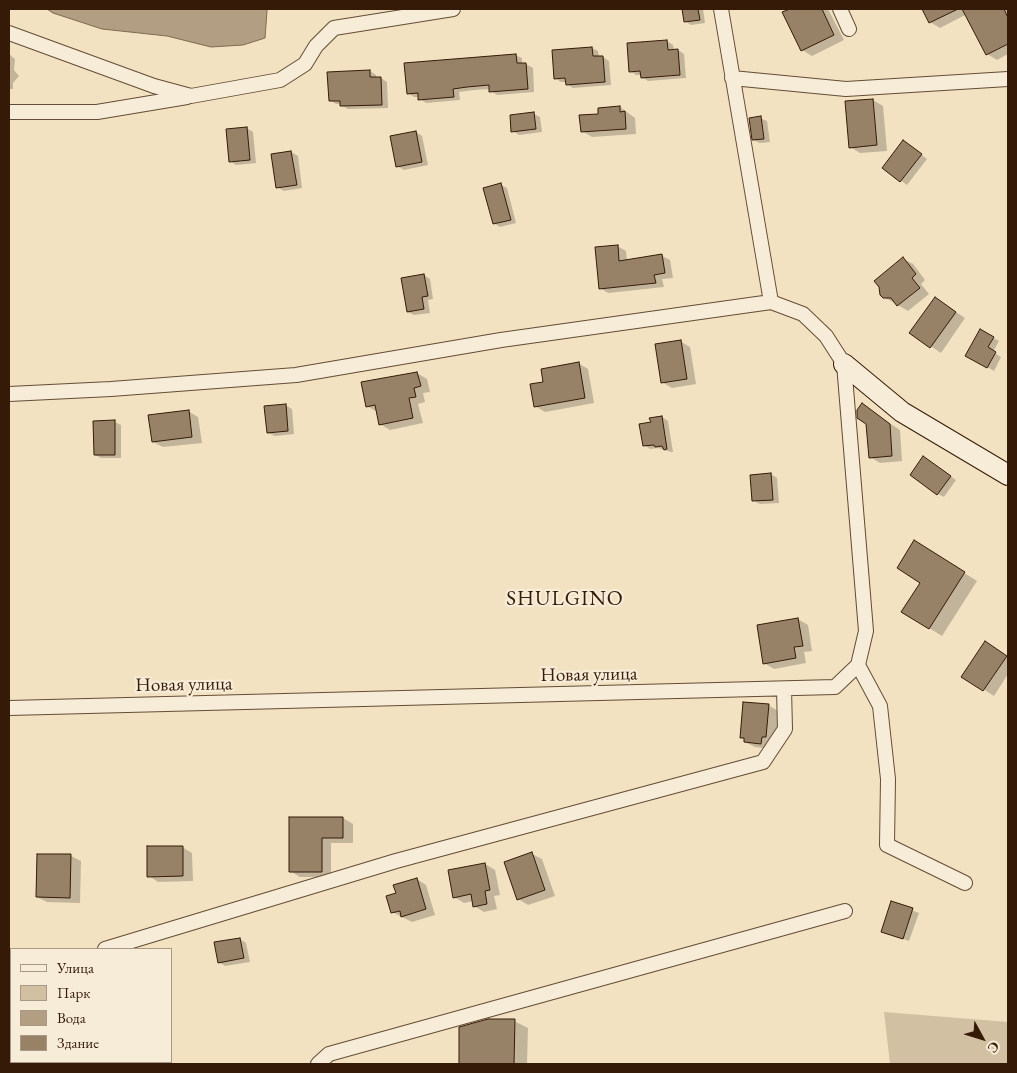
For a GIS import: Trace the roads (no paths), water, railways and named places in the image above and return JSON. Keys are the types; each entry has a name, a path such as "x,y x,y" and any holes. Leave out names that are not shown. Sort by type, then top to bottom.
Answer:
{"street":[{"path":"9,112 97,112 280,80 305,64 316,46 334,28 453,9"},
{"path":"721,9 771,302"},
{"path":"840,9 849,29"},
{"path":"9,34 154,86 191,96"},
{"path":"732,78 846,89 1008,79"},
{"path":"9,394 111,389 296,375 500,340 771,302 803,314 826,336 844,364 902,412 1008,475"},
{"path":"844,364 866,630 858,665 880,706 888,778 888,845 965,883"},
{"name":"Новая улица","path":"9,708 836,687 858,665"},
{"path":"108,948 396,861 763,762 785,729 784,688"},
{"path":"318,1064 329,1054 845,911"}],"water":[{"path":"47,9 267,9 267,11 265,38 243,45 211,47 167,36 102,29 53,13"}],"district":[{"name":"SHULGINO","path":"565,599"}]}
